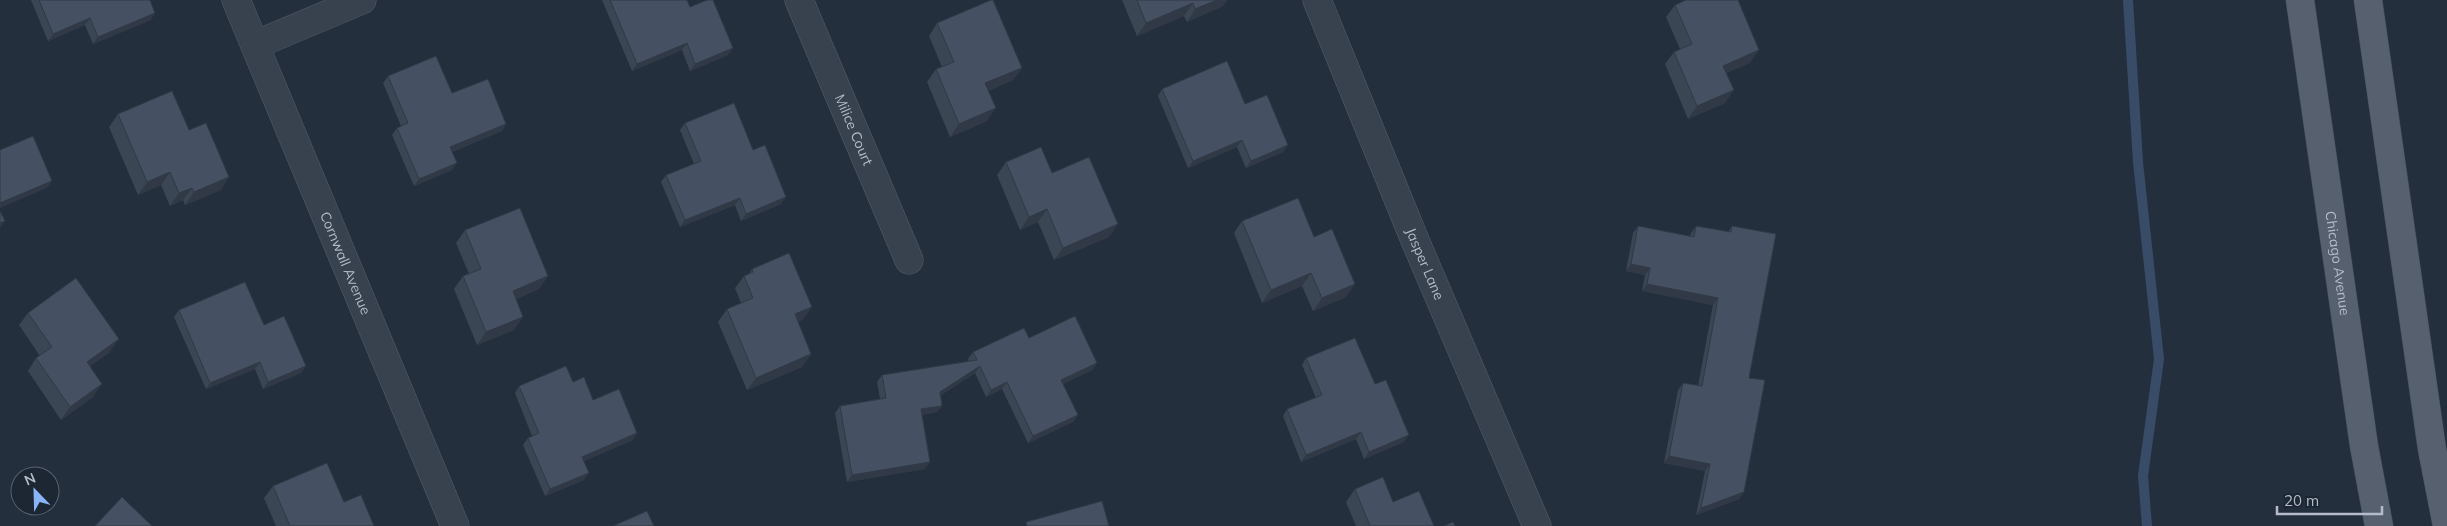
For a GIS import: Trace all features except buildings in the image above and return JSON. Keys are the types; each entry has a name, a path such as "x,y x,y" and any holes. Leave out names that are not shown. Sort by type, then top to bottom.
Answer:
{"main road":[{"name":"Chicago Avenue","path":"2300,0 2364,446 2379,526"},
{"path":"2368,0 2432,449 2447,526"}],"street":[{"name":"Cornwall Avenue","path":"236,0 455,526"},
{"path":"255,45 362,0"},
{"name":"Milice Court","path":"799,0 909,260"},
{"name":"Jasper Lane","path":"1317,0 1414,238 1537,526"}],"waterway":[{"path":"2128,0 2138,162 2159,359 2143,476 2147,526"}]}
